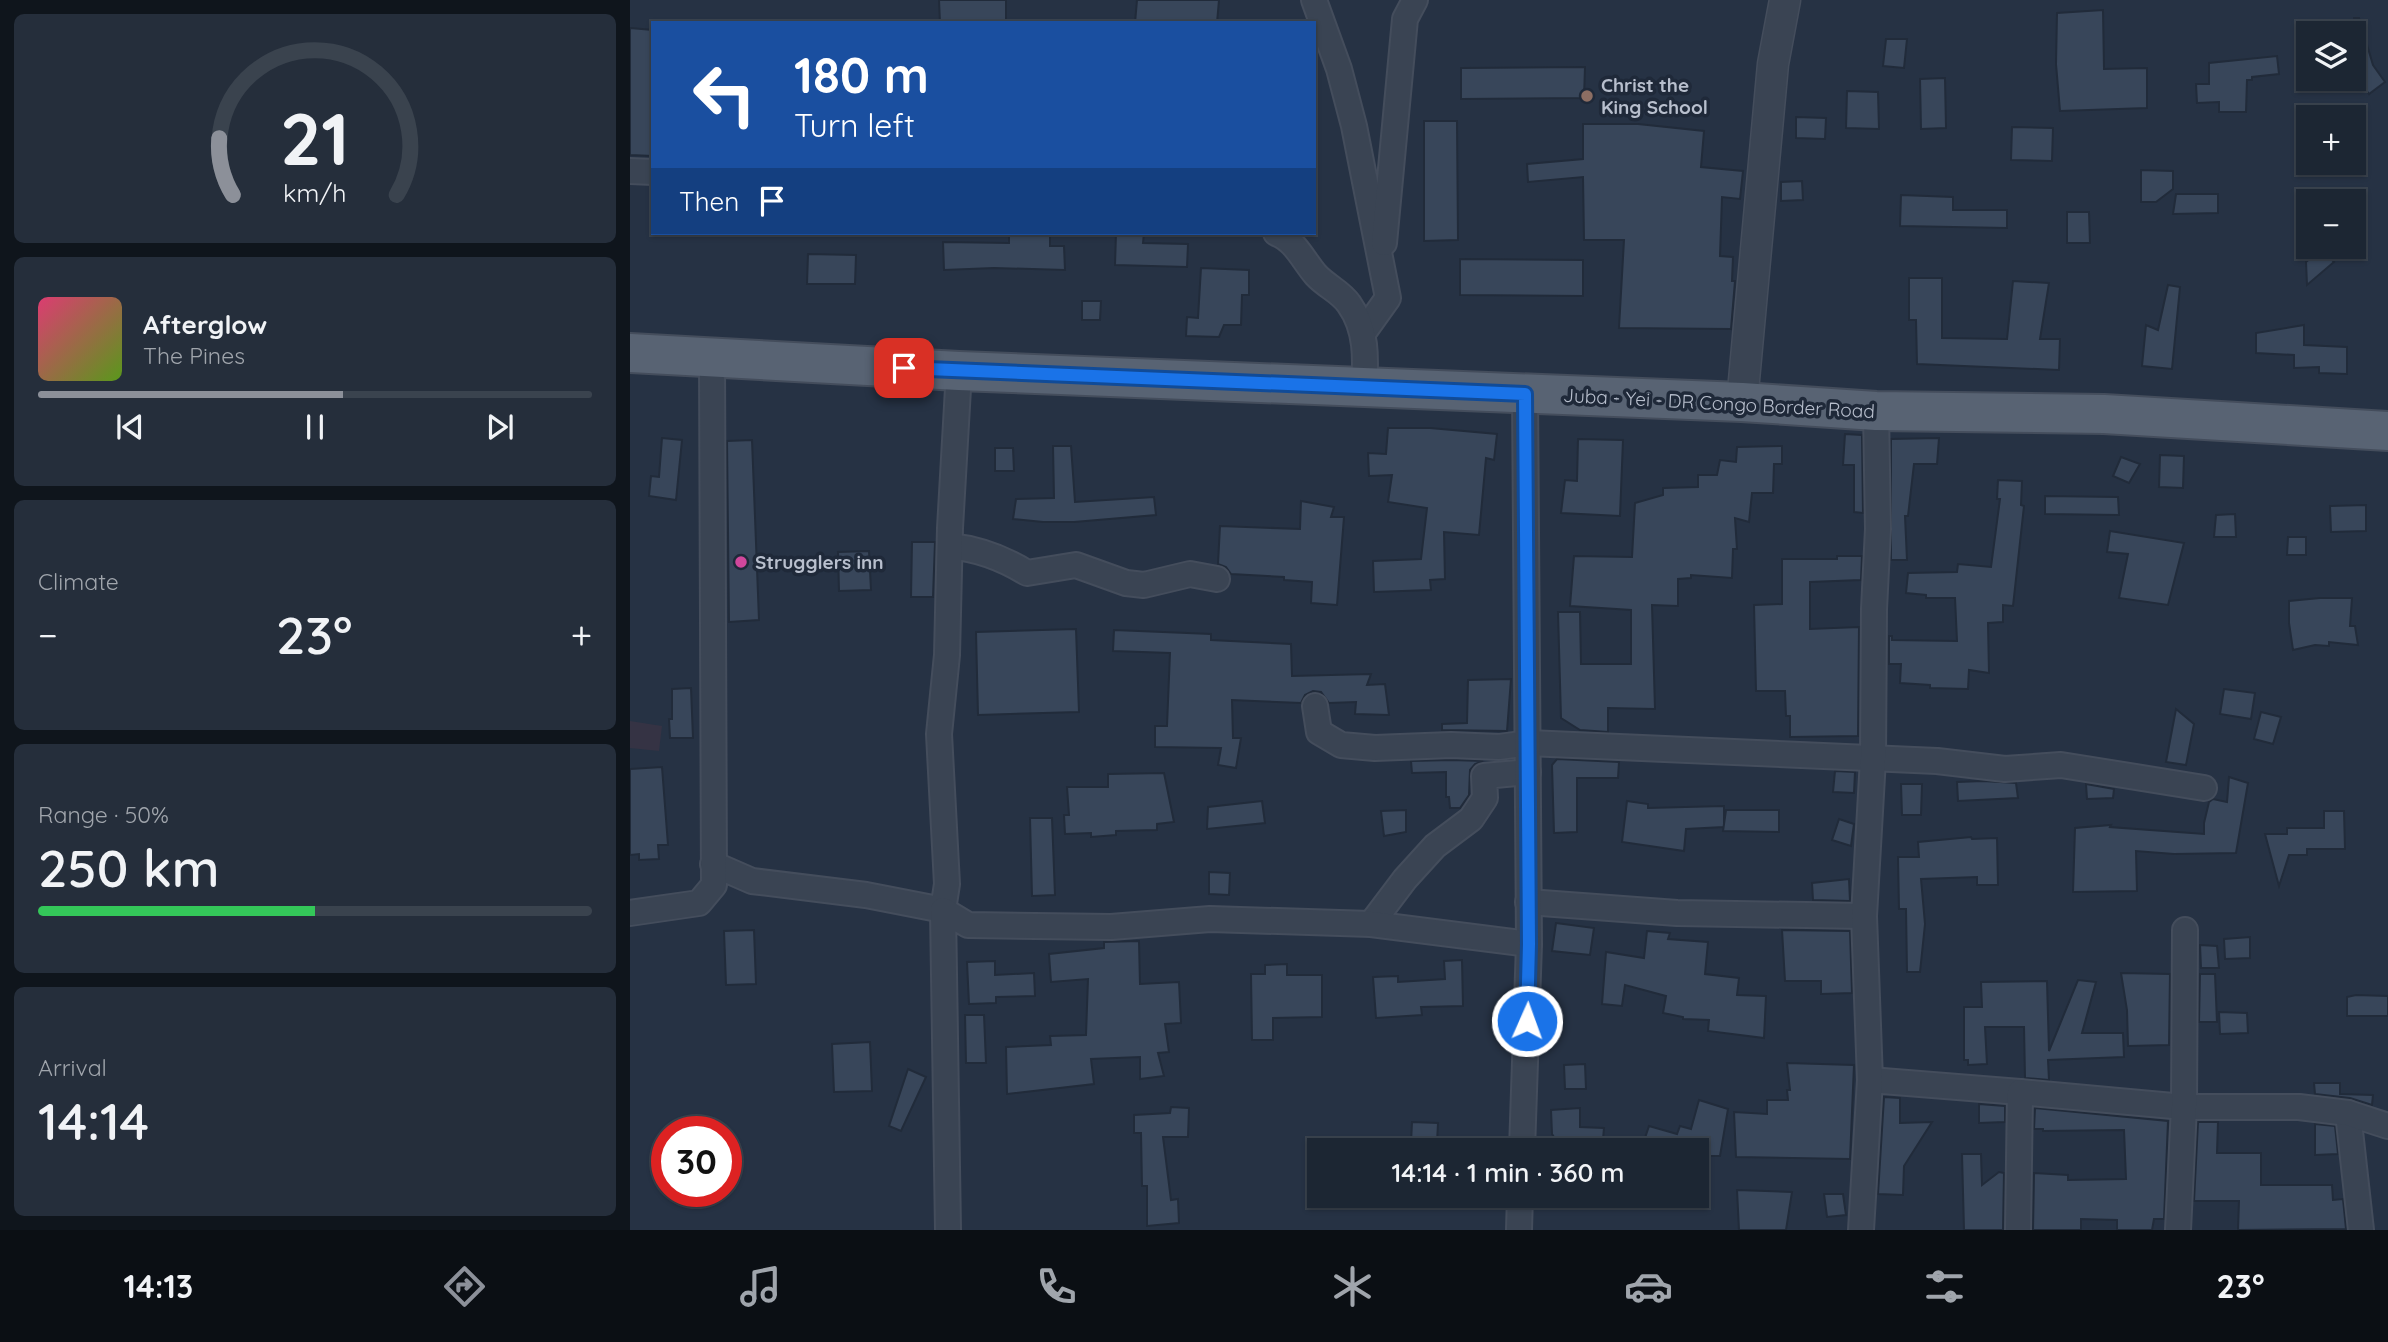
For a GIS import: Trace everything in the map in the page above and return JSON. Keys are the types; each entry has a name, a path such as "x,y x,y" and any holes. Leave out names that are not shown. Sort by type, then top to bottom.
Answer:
{"main road":[{"name":"Juba - Yei - DR Congo Border Road","path":"630,353 959,371 1742,401 1876,411 2104,414 2388,431"}],"street":[{"path":"1314,0 1339,69 1354,125 1388,298 1363,333"},
{"path":"1382,268 1405,19 1415,0"},
{"path":"1742,401 1773,64 1785,0"},
{"path":"630,171 651,172"},
{"path":"1282,235 1287,237 1318,277 1349,303 1363,333 1366,359 1364,388"},
{"path":"630,913 699,903 714,885 712,359"},
{"path":"948,1230 943,910 947,884 939,734 947,654 959,371"},
{"path":"1522,1138 1529,944 1525,394"},
{"path":"1861,1230 1870,1080 1864,916 1873,759 1874,609 1878,529 1876,411"},
{"path":"950,546 971,548 1005,560 1027,573 1076,565 1126,583 1144,586 1190,574 1217,579"},
{"path":"1315,706 1319,732 1340,746 1499,747 1528,743 1937,761 2005,769 2061,765 2204,788"},
{"path":"1371,924 1405,879 1435,846 1471,819 1485,798 1484,775 1528,772"},
{"path":"713,864 752,881 866,895 943,910 968,925 1111,927 1210,919 1371,924 1529,944"},
{"path":"1528,902 1677,913 1864,916"},
{"path":"2179,1230 2184,1107 2185,930"},
{"path":"1870,1080 2184,1107 2300,1107 2348,1113 2388,1126"},
{"path":"2018,1230 2020,1092"},
{"path":"2348,1113 2361,1230"},
{"path":"1519,1230 1520,1208"}],"shaded area":[{"path":"630,721 662,726 659,751 630,748"}],"building":[{"path":"939,0 1006,0 1006,21 940,21"},
{"path":"1137,0 1219,0 1217,21 1135,21"},
{"path":"2103,10 2104,69 2147,68 2147,108 2060,111 2056,64 2057,13"},
{"path":"630,28 651,30 651,156 630,155"},
{"path":"1886,39 1907,39 1904,68 1883,66"},
{"path":"2366,42 2373,65 2385,82 2369,94 2366,90"},
{"path":"2277,56 2279,74 2247,80 2246,112 2219,112 2219,102 2197,103 2196,84 2209,84 2209,63"},
{"path":"1585,67 1584,98 1461,99 1461,68"},
{"path":"1945,78 1946,128 1921,129 1920,79"},
{"path":"1847,91 1878,92 1879,129 1846,128"},
{"path":"1796,117 1826,118 1825,139 1796,138"},
{"path":"1424,121 1457,121 1458,240 1424,241"},
{"path":"1583,124 1638,124 1704,131 1701,167 1743,171 1740,199 1722,197 1720,256 1733,257 1732,281 1735,281 1731,329 1619,328 1624,240 1584,240 1583,177 1528,182 1527,164 1583,159"},
{"path":"2012,127 2053,128 2052,161 2011,160"},
{"path":"2141,170 2173,171 2173,189 2156,202 2141,202"},
{"path":"1802,181 1803,200 1781,201 1781,182"},
{"path":"2176,194 2218,194 2218,213 2173,214"},
{"path":"1901,195 1953,197 1953,210 2007,210 2007,228 1900,226"},
{"path":"2067,212 2089,212 2090,243 2067,243"},
{"path":"1116,235 1144,235 1143,243 1188,244 1187,267 1115,265"},
{"path":"1009,236 1050,236 1050,246 1064,246 1065,270 944,270 943,242 1009,243"},
{"path":"808,254 856,255 855,284 807,284"},
{"path":"1460,259 1583,260 1583,296 1460,295"},
{"path":"2309,259 2331,259 2334,262 2307,285 2306,262"},
{"path":"1201,268 1249,270 1249,295 1242,295 1241,325 1224,325 1219,337 1186,336 1187,317 1198,318"},
{"path":"1909,278 1942,278 1942,338 2007,339 2013,281 2049,283 2040,339 2060,339 2059,370 1917,364 1916,320 1909,320"},
{"path":"2168,285 2180,287 2172,369 2142,366 2146,325 2158,330"},
{"path":"1082,301 1101,301 1100,320 1082,320"},
{"path":"2304,325 2304,345 2347,347 2347,374 2319,373 2319,367 2294,368 2294,355 2256,353 2256,333"},
{"path":"1388,428 1430,428 1497,434 1494,460 1486,458 1479,535 1444,532 1445,579 1430,580 1431,590 1374,592 1373,561 1421,559 1427,508 1388,502 1392,475 1369,476 1368,453 1386,454"},
{"path":"1845,434 1862,435 1863,513 1854,512 1854,465 1843,465"},
{"path":"662,438 682,440 676,500 649,496 651,476 659,477"},
{"path":"1939,438 1937,464 1914,464 1908,516 1905,516 1907,560 1891,560 1891,439"},
{"path":"1578,439 1623,440 1620,516 1561,513 1565,480 1577,481"},
{"name":"Strugglers inn","path":"752,440 759,620 729,622 727,441"},
{"path":"1053,446 1071,446 1075,502 1154,497 1156,515 1074,522 1013,519 1016,499 1054,498"},
{"path":"1782,446 1782,464 1774,464 1773,493 1752,493 1749,522 1735,518 1737,549 1733,549 1732,578 1691,575 1691,578 1678,579 1678,606 1652,605 1655,709 1608,708 1608,732 1580,730 1561,718 1558,612 1580,612 1581,664 1631,664 1631,610 1570,606 1574,556 1632,557 1635,503 1663,495 1663,488 1698,487 1698,475 1717,475 1720,460 1736,462 1737,447"},
{"path":"995,448 1013,448 1014,471 995,471"},
{"path":"2160,455 2184,456 2183,488 2159,487"},
{"path":"2121,457 2140,464 2129,483 2113,476"},
{"path":"1998,480 2022,481 2021,505 2024,506 2013,606 2003,605 2003,622 1988,623 1989,673 1969,670 1968,689 1930,688 1930,685 1900,683 1901,664 1889,664 1889,636 1892,636 1892,640 1957,641 1955,598 1926,598 1926,595 1906,593 1908,573 1957,572 1958,564 1991,567 2000,499 1997,499"},
{"path":"2045,496 2118,497 2119,515 2045,514"},
{"path":"1301,501 1334,507 1331,517 1344,517 1337,605 1311,603 1312,582 1284,580 1284,577 1231,574 1226,567 1218,564 1220,526 1300,529"},
{"path":"2366,505 2366,531 2331,532 2330,506"},
{"path":"2235,514 2236,537 2214,537 2216,515"},
{"path":"2110,531 2184,543 2168,605 2119,598 2128,554 2107,552"},
{"path":"2288,537 2306,537 2306,555 2287,555"},
{"path":"912,542 935,542 933,597 911,597"},
{"path":"869,551 871,590 839,591 838,552"},
{"path":"1837,556 1862,556 1861,580 1810,582 1810,629 1859,627 1858,736 1790,737 1790,716 1786,716 1785,691 1756,691 1754,605 1782,604 1782,559 1837,559"},
{"path":"2352,598 2350,626 2355,626 2358,645 2329,642 2329,646 2315,645 2293,650 2289,601"},
{"path":"1076,629 1079,712 978,715 976,632"},
{"path":"1114,630 1211,634 1211,640 1291,644 1292,676 1371,674 1367,685 1385,684 1389,715 1355,714 1356,702 1329,703 1321,692 1313,691 1305,695 1301,703 1232,700 1233,738 1241,738 1236,768 1218,765 1221,748 1155,747 1155,726 1167,726 1170,653 1113,651"},
{"path":"1511,679 1507,731 1442,730 1442,724 1467,723 1468,680"},
{"path":"691,688 693,738 670,738 672,689"},
{"path":"2224,689 2255,693 2251,719 2220,714"},
{"path":"2176,709 2194,724 2186,765 2166,762"},
{"path":"2261,712 2281,717 2273,744 2254,739"},
{"path":"1557,759 1619,762 1618,778 1577,778 1577,832 1554,833 1552,765"},
{"path":"1411,761 1483,761 1470,770 1469,795 1460,808 1450,808 1449,797 1446,797 1446,772 1412,773"},
{"path":"662,767 668,845 658,845 659,859 639,860 639,854 630,855 630,769"},
{"path":"1835,771 1855,772 1854,793 1833,792"},
{"path":"1164,773 1174,822 1157,824 1157,830 1116,831 1116,835 1091,837 1091,833 1065,834 1064,815 1069,815 1067,787 1108,787 1108,774"},
{"path":"2229,777 2248,783 2236,853 2174,854 2136,851 2137,891 2073,892 2075,828 2111,825 2110,827 2204,834 2209,802 2213,799 2227,802"},
{"path":"1957,782 2016,783 2018,798 1958,801"},
{"path":"1901,784 1922,784 1921,815 1902,815"},
{"path":"2086,784 2114,789 2113,798 2087,799"},
{"path":"1262,801 1265,823 1207,829 1208,807"},
{"path":"1627,801 1648,804 1648,808 1724,806 1724,827 1686,829 1684,851 1622,842"},
{"path":"1406,810 1406,832 1384,836 1381,811"},
{"path":"1726,810 1779,810 1779,832 1723,831"},
{"path":"2324,811 2344,811 2345,849 2307,849 2307,855 2289,855 2279,886 2265,834 2287,834 2287,828 2324,828"},
{"path":"1030,818 1052,818 1055,895 1032,896"},
{"path":"1839,819 1854,824 1851,846 1832,840"},
{"path":"1971,837 1997,838 1998,885 1977,885 1977,877 1921,879 1925,924 1920,972 1907,972 1906,909 1899,909 1898,857 1919,857 1918,842"},
{"path":"1209,872 1230,873 1229,895 1209,894"},
{"path":"1849,879 1850,901 1813,900 1812,883"},
{"path":"1556,923 1594,928 1590,955 1552,951"},
{"path":"754,930 756,984 726,985 724,931"},
{"path":"1782,930 1850,931 1852,993 1821,994 1821,981 1785,981"},
{"path":"1647,931 1670,933 1668,939 1708,942 1705,974 1739,978 1737,995 1766,996 1764,1038 1708,1031 1709,1020 1683,1019 1663,1013 1666,996 1625,985 1622,1006 1602,1004 1606,952 1644,958"},
{"path":"2250,937 2250,958 2225,959 2224,939"},
{"path":"1139,941 1140,984 1179,982 1181,1023 1165,1024 1169,1052 1158,1053 1164,1076 1140,1079 1140,1057 1091,1059 1094,1084 1007,1094 1006,1047 1051,1045 1050,1036 1086,1035 1088,979 1051,982 1049,954 1104,948 1104,942"},
{"path":"2200,945 2217,946 2219,968 2201,968"},
{"path":"1462,960 1463,1006 1421,1007 1422,1015 1376,1018 1373,977 1398,976 1398,982 1445,979 1444,961"},
{"path":"995,961 995,975 1034,973 1035,996 996,997 996,1003 969,1004 967,962"},
{"path":"1287,964 1287,975 1322,975 1322,1017 1273,1018 1273,1040 1252,1040 1251,974 1265,974 1265,965"},
{"path":"2121,973 2170,974 2169,1045 2128,1046 2127,1010"},
{"path":"2200,974 2215,974 2217,1022 2199,1022"},
{"path":"2078,980 2096,982 2082,1033 2123,1033 2124,1057 2048,1060 2049,1080 2025,1078 2024,1027 1985,1027 1987,1064 1968,1065 1968,1060 1964,1060 1964,1007 1982,1007 1981,982 2047,981 2049,1051"},
{"path":"2388,996 2388,1016 2347,1016 2347,997"},
{"path":"2219,1012 2247,1013 2248,1033 2220,1034"},
{"path":"965,1015 984,1015 986,1063 966,1063"},
{"path":"870,1042 872,1091 834,1092 832,1044"},
{"path":"1787,1063 1854,1065 1850,1159 1736,1157 1734,1112 1767,1114 1767,1100 1788,1100 1787,1090 1790,1090"},
{"path":"1585,1064 1586,1089 1565,1089 1564,1065"},
{"path":"908,1069 926,1077 901,1131 889,1126"},
{"path":"2314,1083 2340,1083 2340,1094 2373,1095 2372,1105 2350,1098 2315,1094"},
{"path":"1884,1097 1900,1098 1900,1123 1932,1122 1904,1166 1903,1195 1878,1194"},
{"path":"1699,1100 1728,1109 1720,1156 1709,1156 1709,1138 1645,1138 1649,1126 1677,1134 1680,1126 1691,1129"},
{"path":"1979,1104 2005,1106 2005,1122 1979,1123"},
{"path":"1171,1107 1189,1108 1188,1137 1163,1137 1171,1200 1178,1199 1179,1223 1147,1226 1147,1186 1142,1186 1141,1133 1134,1133 1134,1115 1170,1113"},
{"path":"1580,1108 1580,1127 1604,1128 1603,1138 1553,1138 1551,1110"},
{"path":"2035,1108 2168,1121 2164,1219 2154,1219 2152,1230 2117,1230 2117,1220 2081,1219 2081,1230 2033,1230 2034,1173 2068,1175 2068,1180 2126,1179 2124,1130 2034,1129"},
{"path":"1412,1122 1438,1123 1437,1138 1411,1138"},
{"path":"2198,1122 2218,1122 2217,1153 2261,1153 2261,1185 2332,1185 2333,1200 2343,1199 2346,1229 2238,1230 2239,1201 2194,1201"},
{"path":"2315,1124 2335,1126 2338,1154 2315,1155"},
{"path":"1962,1154 1981,1154 1982,1185 1999,1172 2004,1173 2003,1230 1964,1230"},
{"path":"1737,1190 1792,1192 1786,1230 1739,1230"},
{"path":"1824,1194 1843,1194 1846,1215 1827,1217"}],"place":[{"name":"Christ the King School","path":"1587,96"},
{"name":"Strugglers inn","path":"741,562"}],"route":[{"path":"904,368 1525,394 1529,944 1527,1021"}]}
